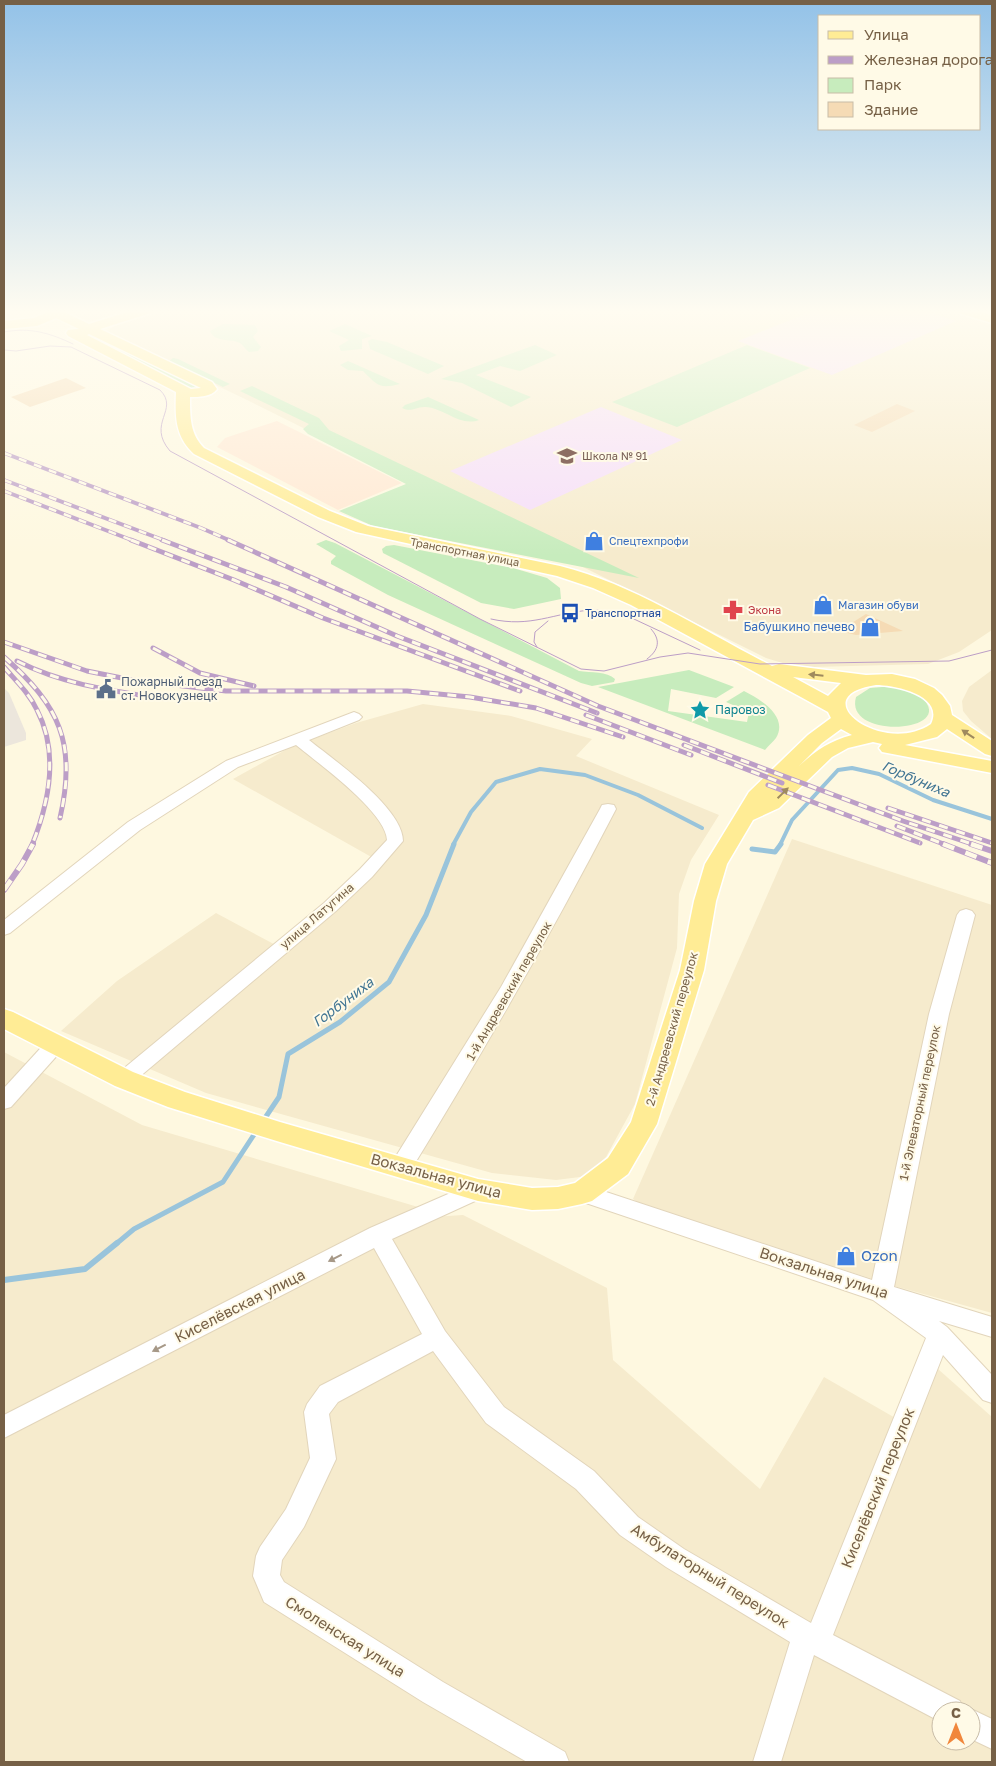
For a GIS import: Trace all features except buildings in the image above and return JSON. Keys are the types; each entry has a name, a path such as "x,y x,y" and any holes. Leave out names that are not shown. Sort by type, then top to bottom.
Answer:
{"main road":[{"name":"Транспортная улица","path":"183,391 184,425 188,440 199,450 324,514 380,534 582,577 625,596 806,691 839,714 850,725 873,736"},
{"path":"184,425 205,391"},
{"path":"759,667 865,680 889,679 917,686 930,693 939,702 944,711 944,718 940,726 932,732 904,739"},
{"path":"839,714 836,700 841,691 851,684 865,680"},
{"path":"806,691 814,706 815,739"},
{"name":"2-й Андреевский переулок","path":"582,1193 618,1166 644,1124 692,970 705,901 716,864 756,797 839,714"},
{"path":"944,718 992,750"},
{"path":"743,820 772,803 825,753 841,744 873,736 904,739 992,766"},
{"path":"841,744 892,748 992,766"},
{"name":"Вокзальная улица","path":"4,1018 124,1079 177,1100 280,1132 478,1190 532,1199 558,1198 582,1193"}],"street":[{"path":"4,930 134,826 232,764 354,717"},
{"name":"улица Латугина","path":"124,1079 330,907 395,841 395,832 389,821 359,790 298,738"},
{"name":"1-й Андреевский переулок","path":"402,1167 465,1066 563,898 608,810"},
{"name":"1-й Элеваторный переулок","path":"881,1293 939,1014 966,915"},
{"path":"4,1101 55,1045"},
{"name":"Киселёвская улица","path":"4,1427 378,1235 478,1190"},
{"name":"Вокзальная улица","path":"582,1193 881,1293 992,1327"},
{"name":"Амбулаторный переулок","path":"378,1235 437,1338 495,1415 584,1480 629,1526 675,1558 811,1639 931,1701"},
{"path":"881,1293 939,1334 992,1392"},
{"name":"Киселёвский переулок","path":"767,1762 811,1639 939,1334"},
{"name":"Смоленская улица","path":"437,1338 329,1394 316,1412 323,1459 294,1518 269,1556 266,1576 274,1592 433,1692 555,1762"},
{"path":"981,1729 992,1735"}],"shaded area":[{"path":"229,391 992,391 992,630 959,652 928,664 813,667 792,666 766,658"},
{"name":"Школа № 91","path":"601,407 682,440 530,510 450,471"},
{"path":"277,421 402,483 338,510 217,447 225,438"},
{"path":"992,670 992,739 971,721 963,711 962,701 969,687"},
{"path":"4,688 9,693 26,733 26,740 4,747"},
{"path":"423,704 511,716 592,739 576,756 719,815 691,860 679,894 677,948 635,1104 606,1157 588,1176 556,1180 492,1173 206,1093 61,1031 117,981 216,913 285,950 382,863 233,779 289,748 356,723"},
{"path":"792,839 992,905 992,1313 898,1287 643,1206 633,1199"},
{"path":"4,1052 142,1125 418,1207 4,1416"},
{"path":"463,1215 607,1288 613,1360 760,1489 824,1377 911,1427 938,1369 992,1417 992,1762 4,1762 4,1437 432,1217"}],"green space":[{"path":"241,391 263,391 319,418 329,430 639,578 373,526 339,511 406,484 308,434 303,429 309,424"},
{"path":"479,391 517,391 531,397 511,407"},
{"path":"637,391 757,391 677,427 612,402"},
{"path":"428,397 479,420 465,421 433,408 419,407 409,410 402,408 405,405"},
{"path":"326,540 579,671 612,676 615,679 614,682 592,686 581,683 388,595 331,564 331,561 336,556 316,544"},
{"path":"394,545 513,568 547,578 560,588 561,599 514,609 481,603 383,553 382,549 386,546"},
{"path":"689,670 734,687 716,698 671,689 668,711 747,722 749,712 726,702 744,691 765,704 776,716 779,722 779,730 776,738 765,750 598,687"},
{"path":"870,688 899,688 921,697 925,701 929,712 924,720 911,725 896,727 879,725 865,720 857,711 856,697"}],"waterway":[{"name":"Горбуниха","path":"780,845 792,820 838,770 852,768 879,774 933,800 992,819"},
{"name":"Горбуниха","path":"453,845 471,812 496,782 540,769 585,775 638,795 702,828"},
{"name":"Горбуниха","path":"263,1121 279,1097 288,1054 340,1022 389,982 426,915 454,844"},
{"name":"Горбуниха","path":"752,849 775,852 781,844"},
{"name":"Горбуниха","path":"116,1244 134,1229 223,1182 257,1130"},
{"name":"Горбуниха","path":"4,1280 85,1269 117,1243"}],"tram line":[{"path":"161,391 167,404 161,432 170,451 480,619 581,669 604,671 660,657 688,653 760,664 949,661 992,650"},
{"path":"491,619 518,622 530,621 591,610 625,615"},
{"path":"619,612 625,615"},
{"path":"625,615 700,650"},
{"path":"537,647 534,642 535,632 548,621"},
{"path":"647,659 654,652 657,645 656,637 651,629"}],"railway":[{"path":"4,453 231,541"},
{"path":"4,480 166,541"},
{"path":"4,491 134,541"},
{"path":"131,540 234,580 323,618 520,691"},
{"path":"162,540 286,587 397,636 597,713"},
{"path":"228,540 598,706 903,821 975,845"},
{"path":"4,642 87,671 132,680 226,691 407,691 470,697 536,708 623,737"},
{"path":"153,648 200,673 254,686"},
{"path":"4,657 39,692 51,710 59,728 65,747 66,769 65,792 60,818"},
{"path":"17,661 53,676 90,686 166,699"},
{"path":"4,667 34,704 44,726 48,743 50,760 47,795 32,845"},
{"path":"586,715 691,755"},
{"path":"684,745 782,783"},
{"path":"768,785 920,843"},
{"path":"888,808 992,843"},
{"path":"897,826 946,845"},
{"path":"4,890 33,844"},
{"path":"943,844 992,863"},
{"path":"971,844 992,851"}],"place":[{"name":"Школа № 91","path":"567,456"},
{"name":"Спецтехпрофи","path":"594,541"},
{"name":"Магазин обуви","path":"823,605"},
{"name":"Экона","path":"733,610"},
{"name":"Транспортная","path":"570,613"},
{"name":"Бабушкино печево","path":"870,627"},
{"name":"Пожарный поезд ст. Новокузнецк","path":"106,689"},
{"name":"Паровоз","path":"700,710"},
{"name":"Ozon","path":"846,1256"}]}
